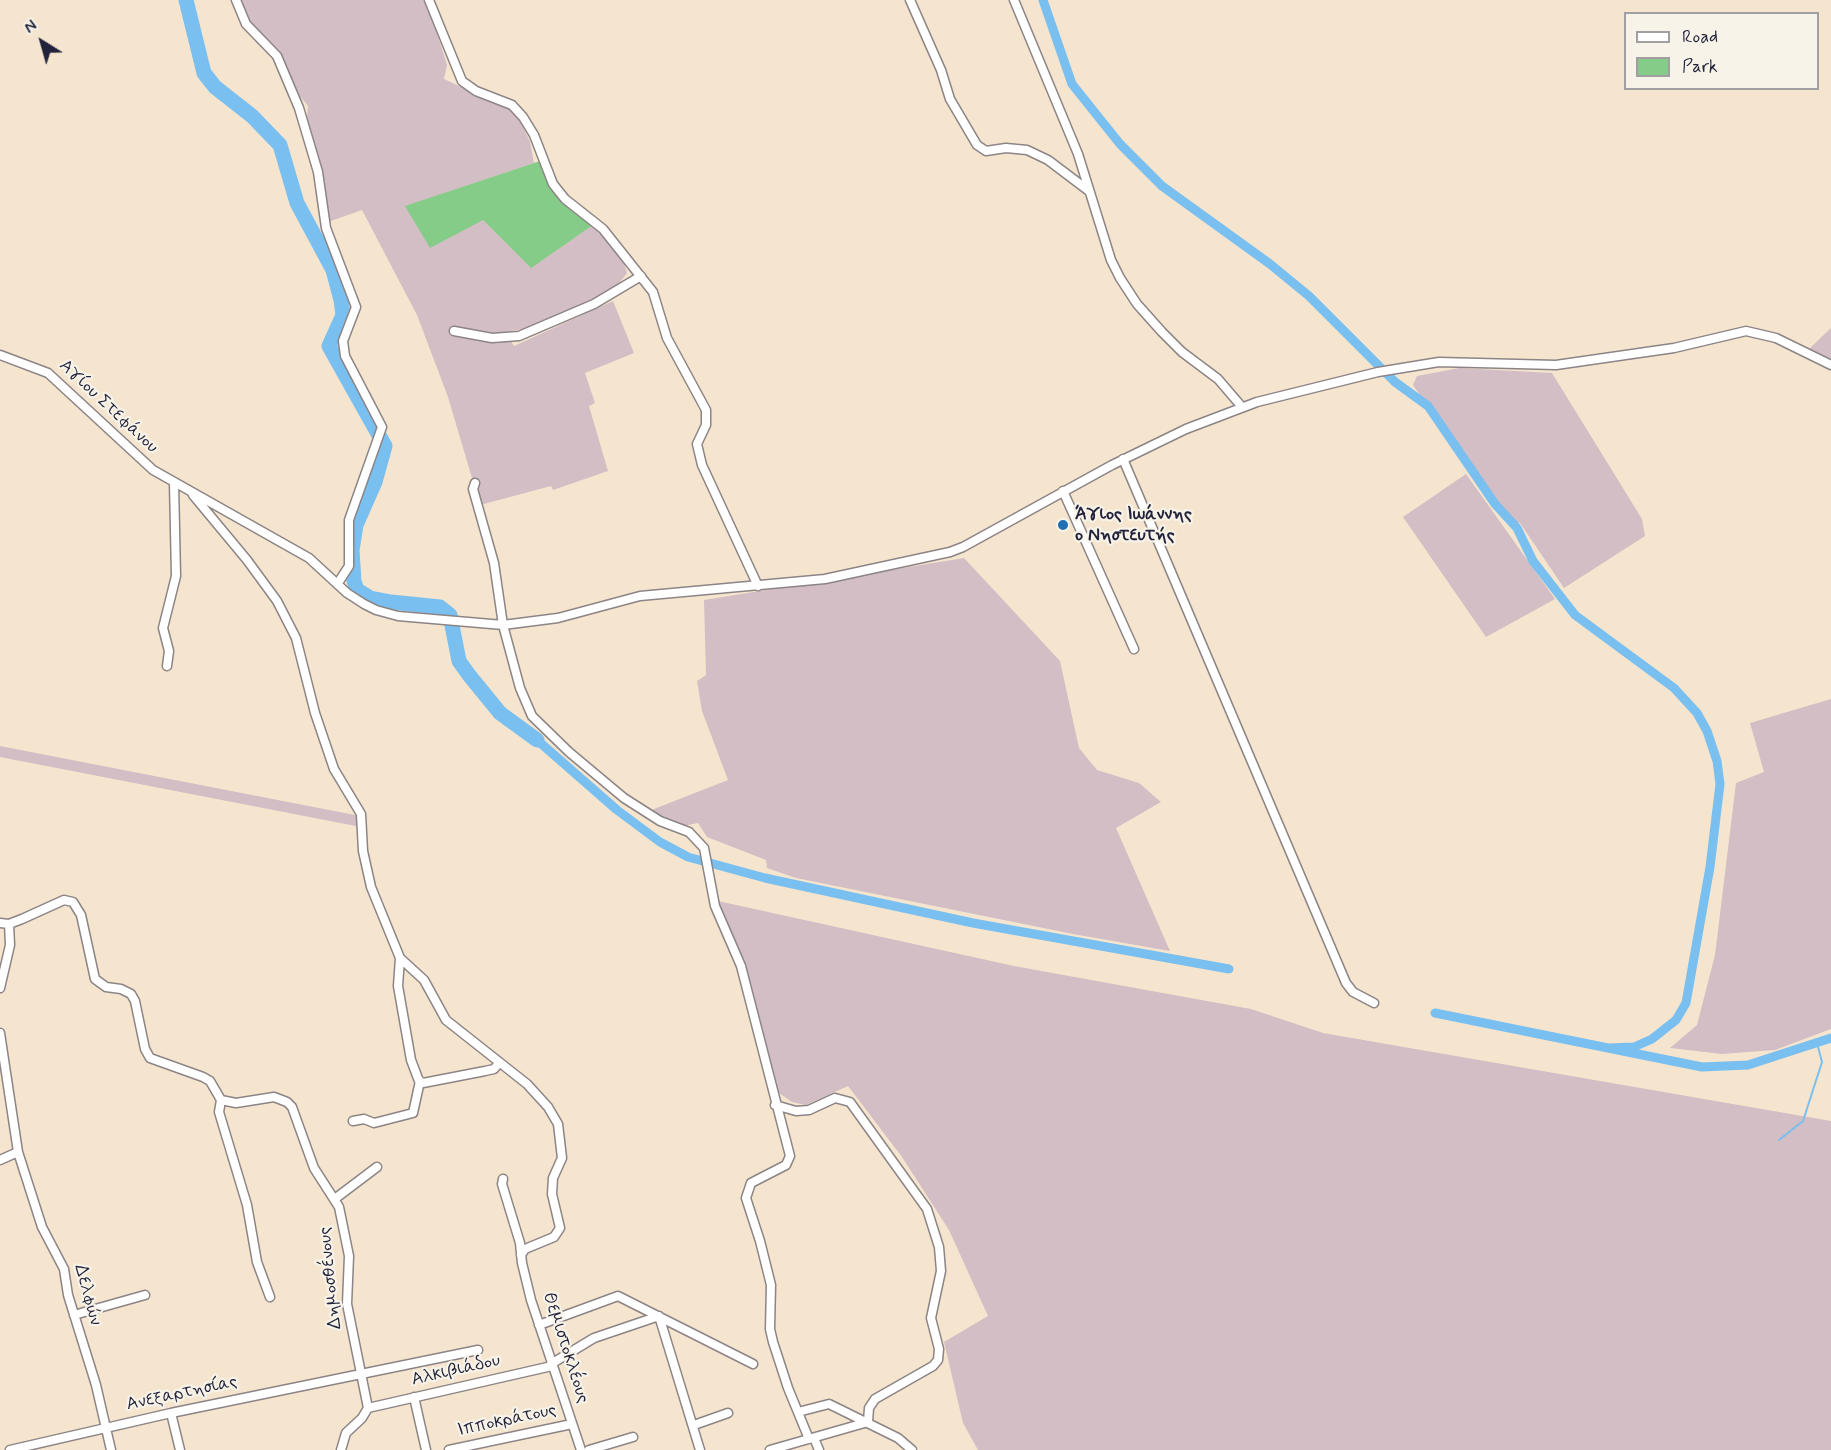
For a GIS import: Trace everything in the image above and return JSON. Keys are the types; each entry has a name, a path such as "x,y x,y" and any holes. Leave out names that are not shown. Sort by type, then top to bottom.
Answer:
{"street":[{"path":"236,0 246,24 278,56 299,108 318,172 326,228 356,307 343,341 345,356 382,427 349,520 349,566 338,583"},
{"path":"429,0 462,81 476,91 512,105 523,117 559,192 565,200 603,229 657,300 670,345 706,410 706,425 699,438 697,450 758,586"},
{"path":"910,0 941,70 950,99 977,144 986,151 1006,148 1027,150 1048,160 1089,191"},
{"path":"1014,0 1075,146 1111,260 1128,292 1173,342 1218,379 1242,407"},
{"path":"454,332 492,338 519,336 594,304 641,276"},
{"name":"Αγίου Στεφάνου","path":"0,355 48,373 139,459 174,483 300,552 324,568 355,599 376,610 442,621 504,625 558,618 640,596 825,579 950,552 1000,528 1123,459 1186,429 1242,407 1378,372 1449,362 1556,365 1674,348 1746,331 1776,338 1831,365"},
{"path":"1123,459 1346,983 1353,992 1374,1003"},
{"path":"167,666 169,651 163,628 176,576 174,483"},
{"path":"475,483 473,489 494,563 504,625 526,705 538,723 624,798 660,821 689,832 704,848 718,918 737,955 790,1159 786,1165 752,1182 746,1195 771,1285 770,1329 773,1342 798,1412 819,1450"},
{"path":"1063,491 1134,649"},
{"path":"191,492 248,560 277,602 296,638 315,713 334,769 361,814 363,851 371,887 400,958 424,980 446,1020 527,1084 548,1107 558,1124 562,1148 552,1185 560,1228 554,1237 525,1249 521,1255"},
{"path":"0,988 10,945 4,923 46,910 64,900 73,903 81,915 96,979 106,987 121,989 131,994 150,1058 210,1081 221,1100 219,1112 247,1205 257,1262 270,1297"},
{"path":"353,1121 364,1119 374,1123 413,1113 420,1081 411,1060 398,986 400,958"},
{"name":"Δελφών","path":"0,1033 18,1152 42,1227 60,1258 111,1450"},
{"path":"420,1081 423,1083 494,1069 499,1063"},
{"name":"Δημοσθένους","path":"221,1100 236,1103 274,1097 287,1102 292,1107 314,1168 336,1198 349,1256 347,1304 368,1408"},
{"path":"775,1105 802,1111 835,1098 847,1100 898,1166 927,1209 933,1223 941,1263 939,1288 931,1318 939,1349 938,1360 930,1369 875,1399 869,1408 868,1422"},
{"path":"0,1160 18,1152"},
{"path":"336,1198 377,1167"},
{"name":"Θεμιστοκλέους","path":"503,1179 502,1185 539,1325 581,1450"},
{"path":"74,1315 145,1295"},
{"path":"539,1325 616,1296 753,1364"},
{"path":"659,1316 700,1450"},
{"name":"Αλκιβιάδου","path":"368,1408 552,1365 594,1338 659,1316"},
{"name":"Ανεξαρτησίας","path":"10,1450 171,1413 478,1350"},
{"path":"414,1397 426,1450"},
{"path":"798,1412 830,1404 906,1442 912,1450"},
{"path":"341,1450 346,1433 362,1418 368,1408"},
{"path":"171,1413 180,1450"},
{"path":"694,1425 728,1413"},
{"path":"770,1450 868,1422"},
{"name":"Ιπποκράτους","path":"449,1450 572,1424"},
{"path":"589,1450 633,1437"}],"shaded area":[{"path":"240,0 423,0 431,13 447,65 444,79 510,110 519,118 530,142 534,163 406,206 483,220 531,267 593,225 623,260 627,273 617,286 594,299 528,328 505,332 514,346 613,301 634,353 585,373 595,403 589,406 608,471 553,490 551,486 480,505 448,397 417,315 362,210 328,222 322,173 307,118 308,106 298,94 282,56 250,22"},
{"path":"1831,328 1831,362 1808,350"},
{"path":"1459,368 1552,373 1642,519 1645,536 1564,588 1520,523 1513,522 1497,504 1413,385 1417,376"},
{"path":"1466,474 1555,599 1486,637 1403,517"},
{"path":"964,558 1060,661 1079,748 1097,770 1139,783 1161,802 1116,828 1170,951 1073,934 796,878 767,868 766,860 707,837 698,823 683,826 649,811 728,780 702,711 697,681 706,675 704,600"},
{"path":"1831,699 1831,1029 1775,1050 1722,1054 1670,1048 1697,1025 1715,955 1736,783 1764,772 1750,723"},
{"path":"0,746 360,816 361,827 0,757"},
{"path":"718,901 1014,966 1251,1009 1323,1033 1831,1121 1831,1450 978,1450 963,1423 944,1342 988,1316 949,1230 902,1157 848,1086 806,1105 792,1102 779,1093 744,959"}],"green space":[{"path":"540,161 553,192 593,225 531,268 483,220 430,248 405,206"}],"waterway":[{"path":"186,0 204,73 215,87 252,116 280,145 297,203 333,270 341,300 343,315 329,346 385,446 375,482 356,525 352,550 354,581 357,590 370,598 440,607 450,615 459,661 500,713 537,740"},
{"path":"1043,0 1072,84 1120,144 1162,186 1270,264 1309,296 1395,382 1428,406 1495,504 1517,528 1533,561 1575,615 1674,688 1697,713 1707,731 1717,761 1720,784 1710,867 1686,1003 1676,1020 1652,1039 1634,1047 1609,1048"},
{"path":"537,740 617,810 660,842 688,857 765,878 973,923 1229,969"},
{"path":"1435,1013 1702,1067 1748,1065 1831,1038"},
{"path":"1779,1140 1803,1121 1822,1062 1817,1043"}],"place":[{"name":"Άγιος Ιωάννης ο Νηστευτής","path":"1063,525"}]}
